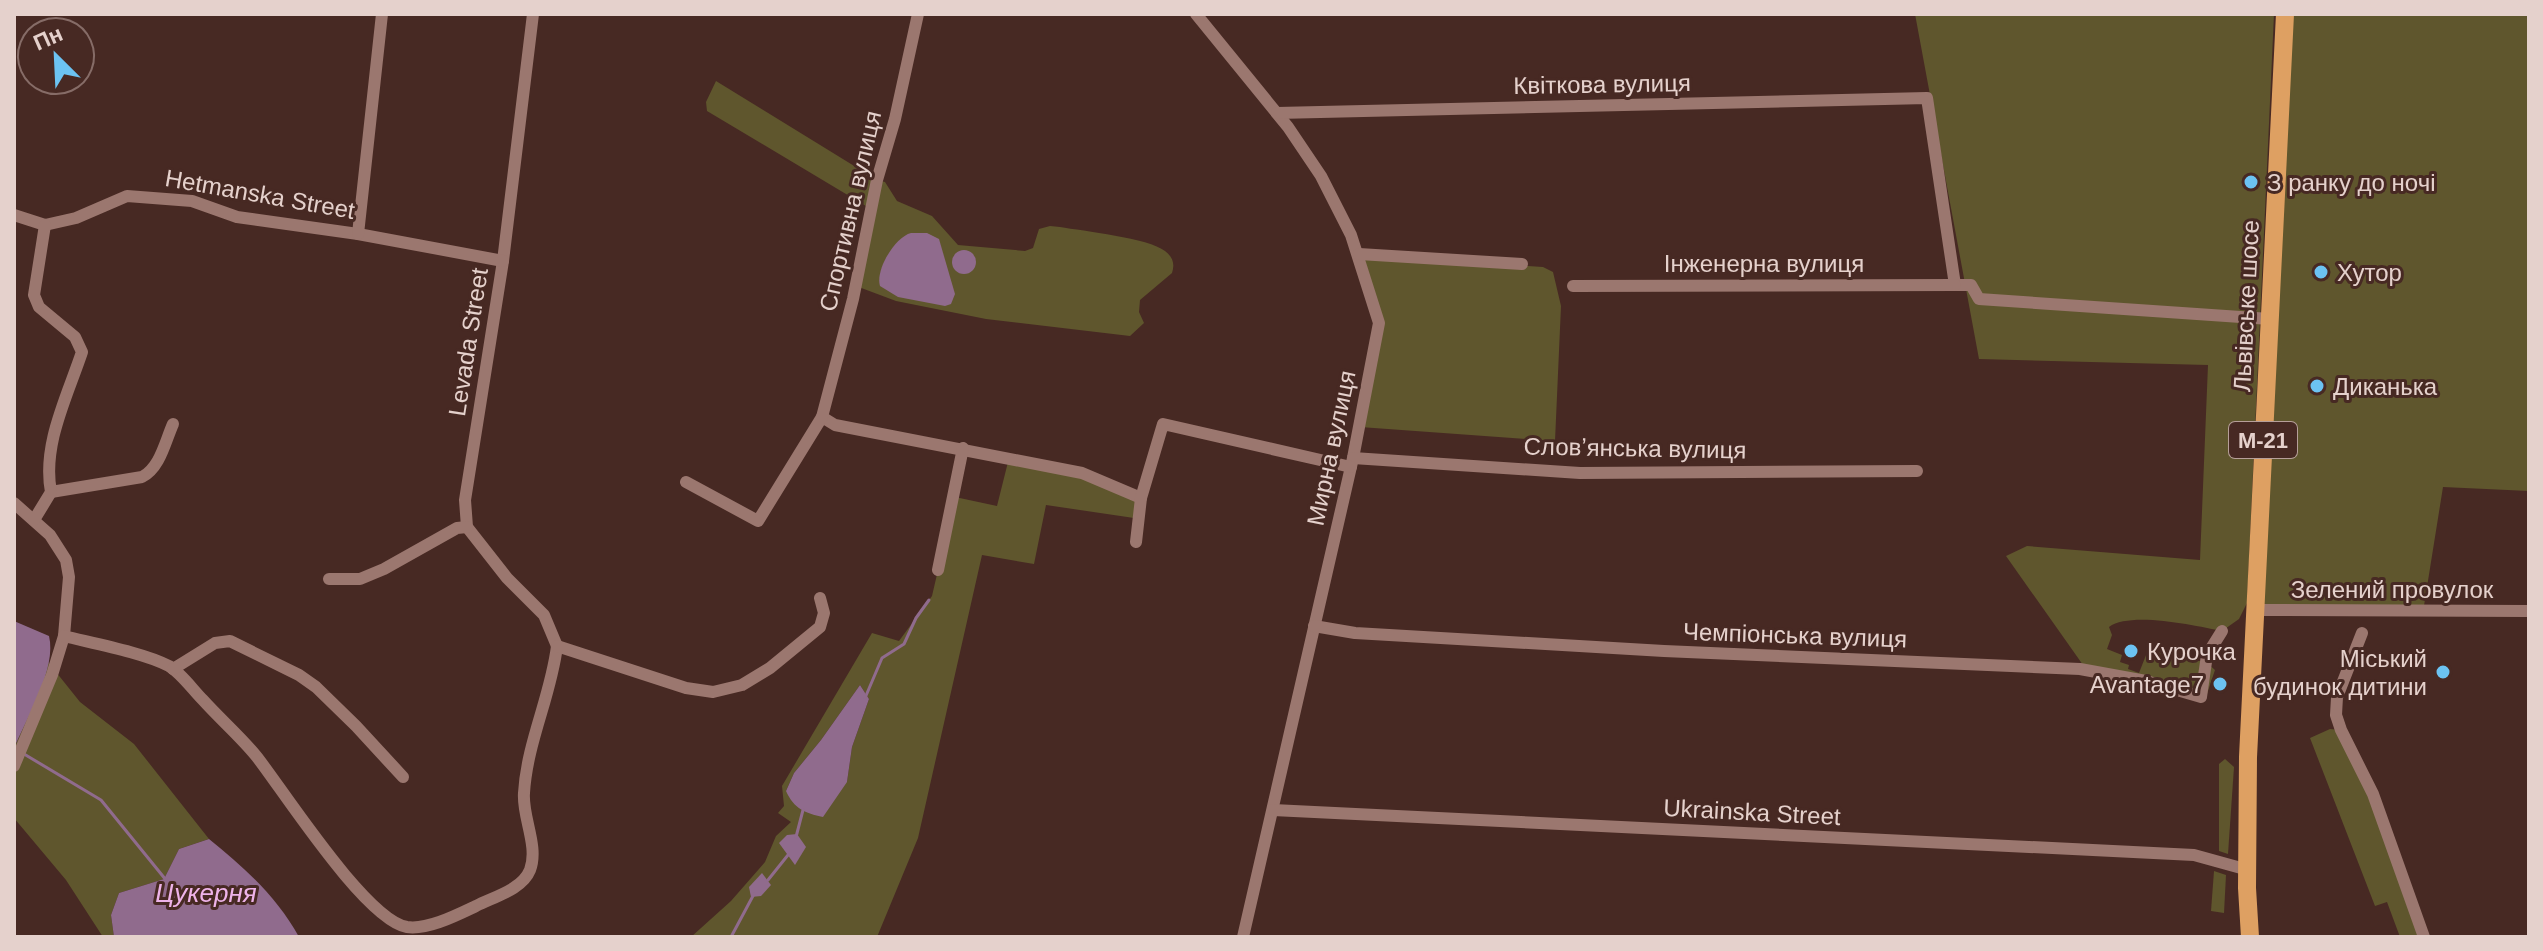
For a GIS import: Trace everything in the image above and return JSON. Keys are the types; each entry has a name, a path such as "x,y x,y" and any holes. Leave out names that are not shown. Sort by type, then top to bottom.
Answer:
{"highway":[{"name":"Львівське шосе","path":"2250,937 2247,842 2254,610 2285,14"},
{"name":"М-21","path":"2235,937 2234,866 2247,842"}],"street":[{"path":"358,234 382,14"},
{"name":"Levada Street","path":"467,527 465,500 503,261 533,14"},
{"name":"Спортивна вулиця","path":"686,482 758,521 822,417 853,299 877,180 895,119 918,14"},
{"name":"Мирна вулиця","path":"1196,14 1277,113 1321,176 1359,254 1379,323 1352,462 1243,937"},
{"name":"Квіткова вулиця","path":"1277,113 1927,98 1955,285"},
{"name":"Hetmanska Street","path":"45,225 76,218 127,196 192,201 237,217 358,234 503,261"},
{"path":"14,215 45,225 34,295 39,307 75,337 82,352 49,451 51,492 34,520"},
{"path":"1359,254 1522,264"},
{"path":"1955,285 1971,285 1979,299 2270,319"},
{"name":"Інженерна вулиця","path":"1573,286 1955,285"},
{"path":"822,417 835,425 1082,473 1141,498"},
{"path":"51,492 150,474 173,424"},
{"path":"1136,542 1141,498 1163,424 1352,462"},
{"path":"938,570 963,448"},
{"name":"Словʼянська вулиця","path":"1352,462 1580,473 1917,471"},
{"path":"14,503 50,535 66,560 69,577 64,636 52,675 14,766"},
{"path":"64,636 173,669 255,755 354,887 394,922 420,928 515,887 527,877 532,865 523,797 527,762 555,667 557,646 544,615 507,578 467,527 457,528 360,579 329,579"},
{"path":"557,646 686,688 713,692 742,685 770,668 820,627 824,613 820,598"},
{"name":"Зелений провулок","path":"2254,610 2529,611"},
{"name":"Чемпіонська вулиця","path":"1314,626 1355,633 1664,651 2080,669 2146,681 2201,697 2207,655 2222,631"},
{"path":"2362,633 2337,697 2336,715 2373,794 2424,937"},
{"path":"173,669 215,643 230,641 299,675 316,687 403,777"},
{"name":"Ukrainska Street","path":"1273,810 2194,855 2234,866"}],"shaded area":[{"path":"1915,14 2274,14 2247,603 2239,619 2222,631 2148,620 2119,622 2109,627 2112,635 2107,649 2122,655 2120,662 2139,673 2148,650 2205,661 2215,670 2207,694 2083,665 2006,556 2027,546 2200,560 2208,365 1979,359"},
{"path":"2291,14 2529,14 2529,491 2443,487 2423,612 2259,610"},
{"path":"716,81 885,182 897,201 932,216 958,245 1025,251 1033,248 1039,229 1060,227 1157,246 1172,258 1172,273 1140,300 1139,312 1144,323 1130,336 986,319 896,301 856,286 871,209 707,111 706,102"},
{"path":"1359,254 1543,267 1553,272 1561,306 1555,441 1360,427 1378,332"},
{"path":"1009,458 1082,473 1141,498 1134,518 1046,505 1034,564 982,555 918,838 877,937 691,937 731,901 765,862 776,836 791,822 778,813 784,806 782,786 872,633 899,641 932,596 955,497 997,506","holes":["860,685 869,699 852,747 847,782 786,791 794,773"]},
{"path":"48,662 80,702 134,744 209,839 179,849 164,879 119,893 111,915 114,937 103,937 66,880 14,818 14,748 41,688"},
{"path":"2330,729 2341,730 2373,794 2424,937 2400,937 2387,902 2375,906 2310,738"},
{"path":"2225,759 2234,767 2228,854 2219,851 2219,764"},
{"path":"2214,871 2226,875 2224,913 2211,911"}],"water":[{"path":"911,233 927,233 939,239 955,294 951,304 945,306 898,297 880,286 883,263 899,241"},
{"path":"964,250 973,253 976,262 973,271 964,274 955,271 952,262 955,253"},
{"path":"14,621 49,636 50,649 45,678 14,748"},
{"path":"860,685 869,699 852,747 847,782 823,817 805,812 796,806 786,791 794,773"},
{"path":"797,834 806,847 795,865 779,843 787,835"},
{"name":"Цукерня","path":"209,839 259,884 281,909 299,937 114,937 111,915 119,893 164,879 179,849"},
{"path":"762,873 771,885 761,896 751,897 749,887"}],"waterway":[{"path":"865,698 882,658 904,644 916,618 929,600"},
{"path":"24,754 101,800 166,880"},
{"path":"796,837 803,810"},
{"path":"768,880 788,855"},
{"path":"731,937 754,894"}],"place":[{"name":"З ранку до ночі","path":"2251,182"},
{"name":"Хутор","path":"2321,272"},
{"name":"Диканька","path":"2317,386"},
{"name":"Курочка","path":"2131,651"},
{"name":"Міський будинок дитини","path":"2443,672"},
{"name":"Avantage7","path":"2220,684"}]}
